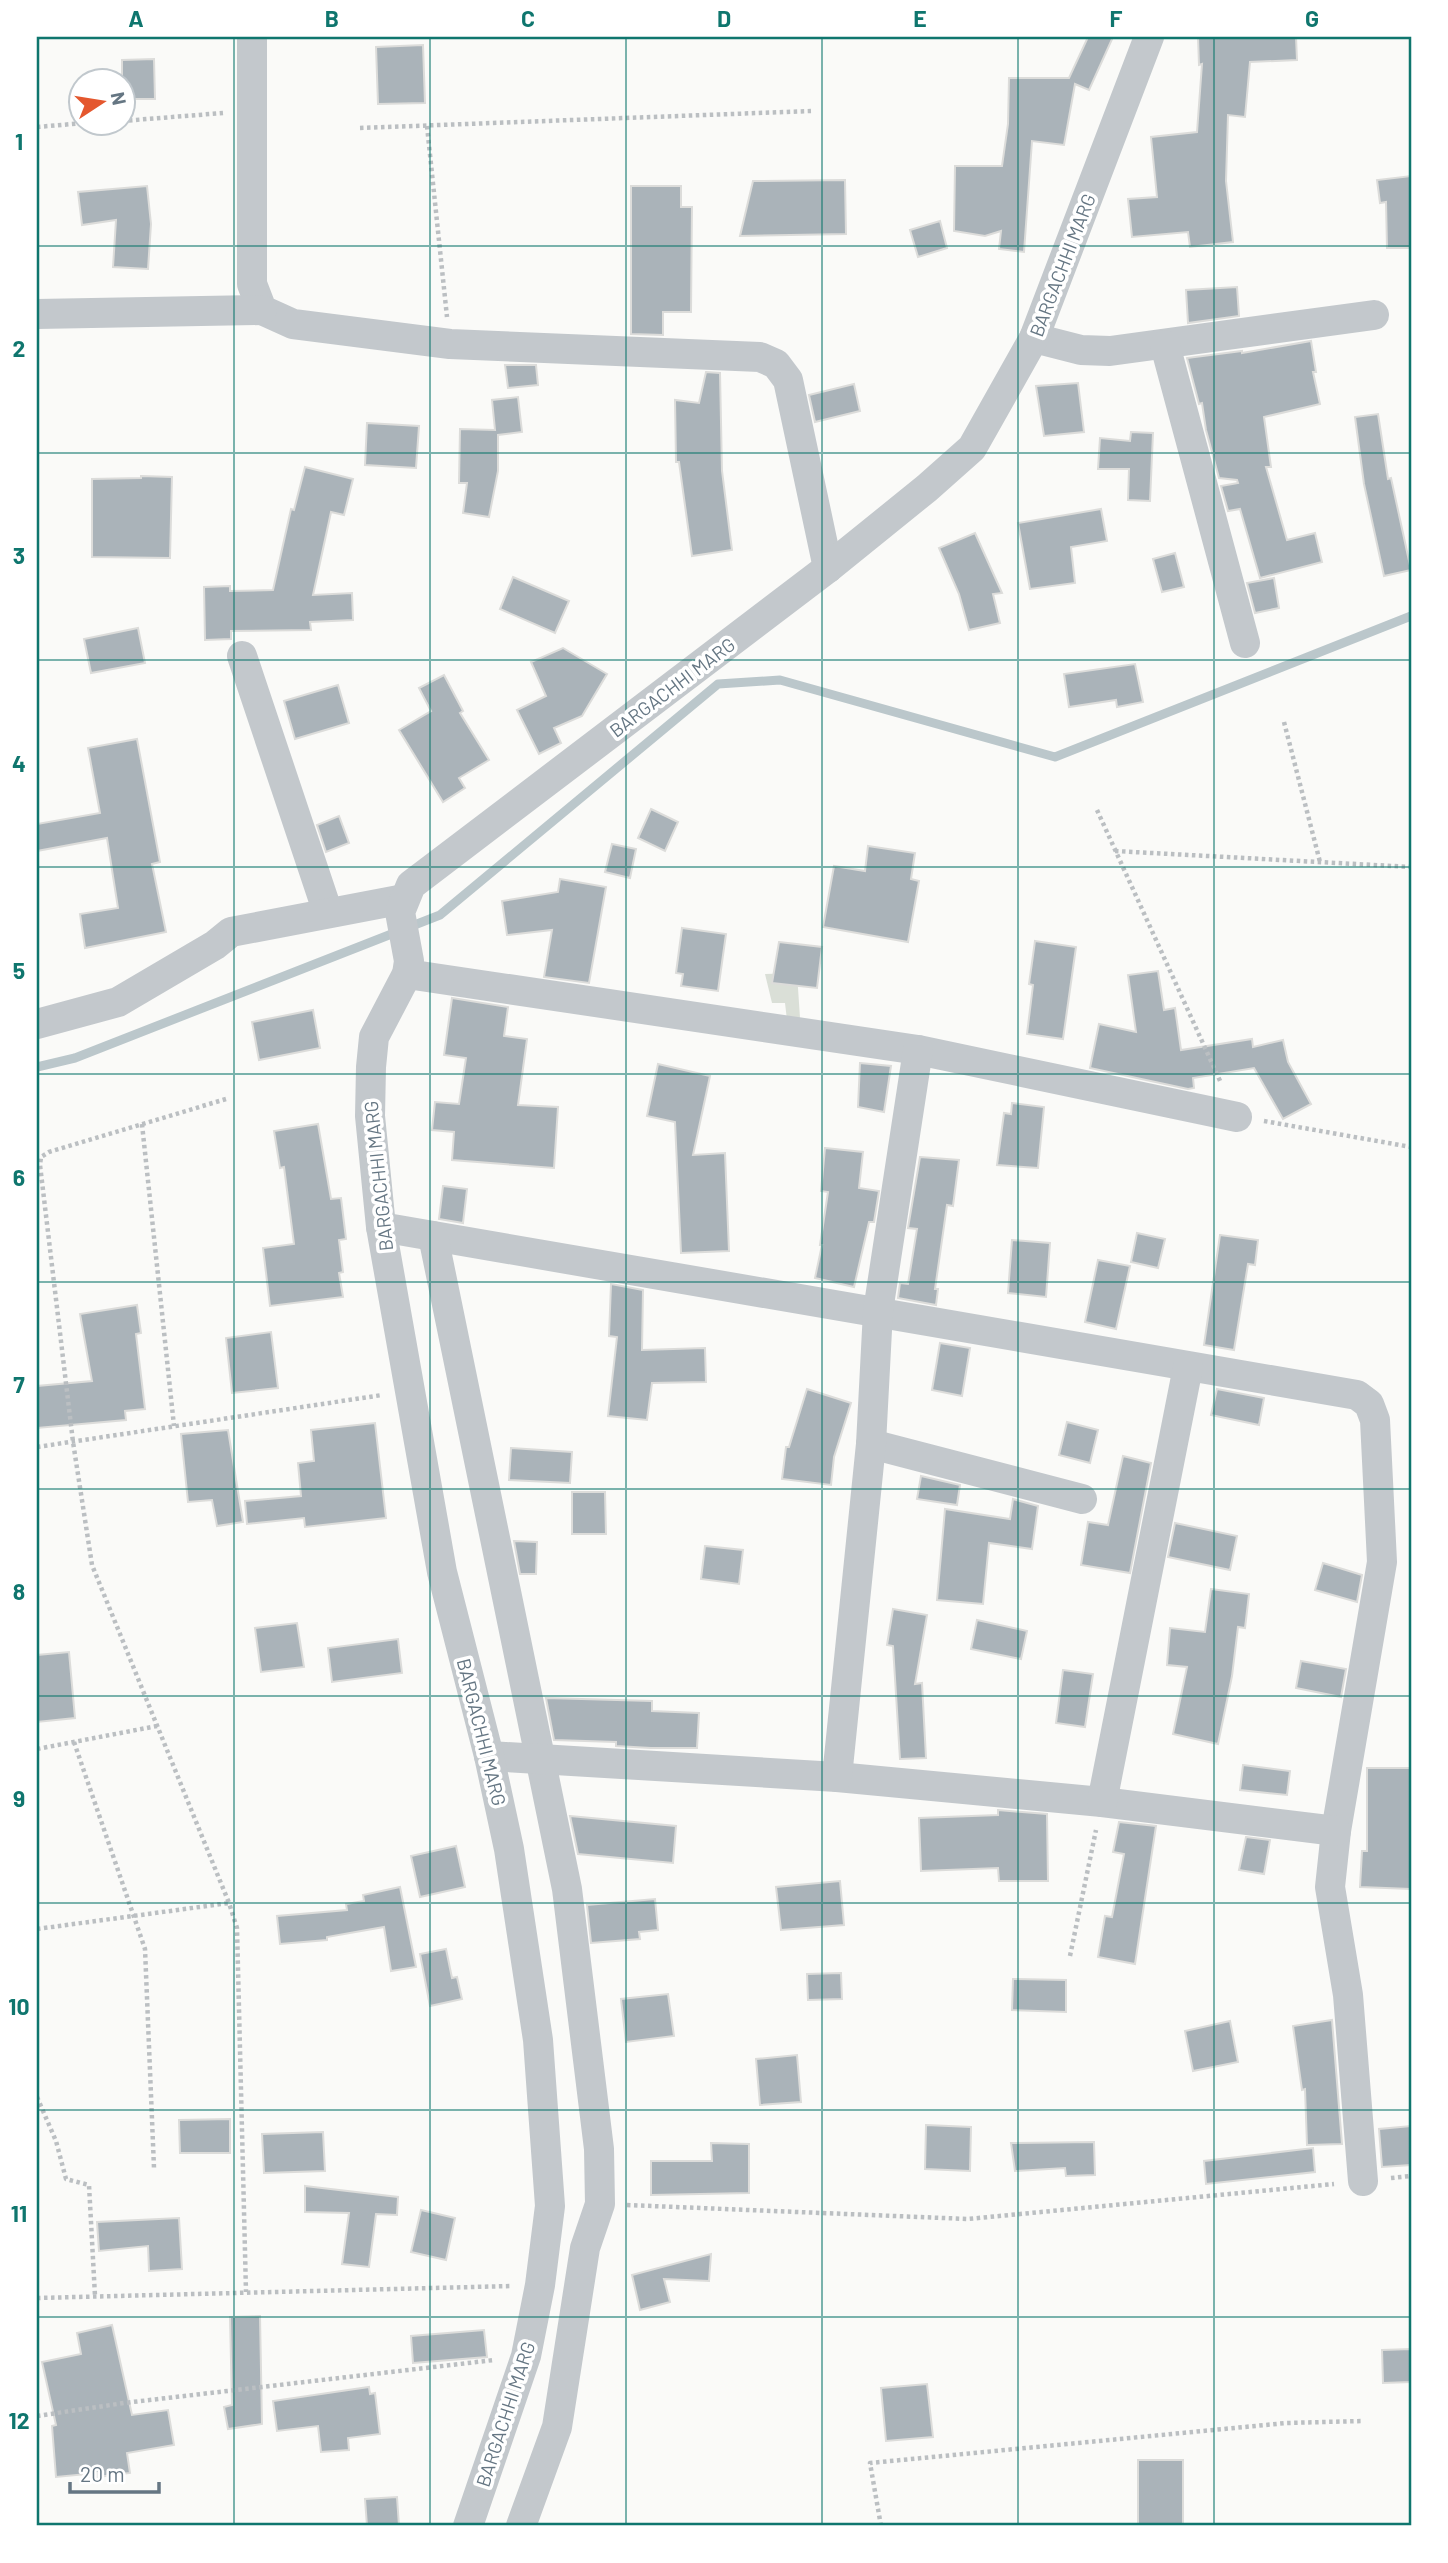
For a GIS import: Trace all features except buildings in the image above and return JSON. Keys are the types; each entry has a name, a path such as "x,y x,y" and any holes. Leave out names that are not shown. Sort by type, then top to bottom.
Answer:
{"street":[{"path":"252,37 252,285 262,310"},
{"name":"BARGACHHI MARG","path":"402,906 411,885 828,568 972,448 1034,338 1149,37"},
{"path":"37,314 262,310 293,324 450,344 760,356 776,363 788,380 828,568"},
{"path":"1034,338 1081,350 1110,351 1374,314"},
{"path":"1165,345 1245,643"},
{"path":"242,656 328,912"},
{"path":"37,1024 118,1002 215,945 231,932 328,912 402,906 408,967 918,1050 1237,1117"},
{"name":"BARGACHHI MARG","path":"408,967 374,1037 370,1116 381,1227 442,1572 489,1756 509,1849 538,2040 550,2206 540,2285 526,2356 468,2526"},
{"path":"837,1777 871,1444 878,1311 918,1050"},
{"path":"381,1227 1357,1395 1369,1404 1375,1420 1382,1562 1336,1832 1330,1887 1348,1995 1363,2181"},
{"path":"433,1236 567,1889 599,2149 600,2204 585,2248 557,2427 521,2526"},
{"path":"1102,1802 1188,1367"},
{"path":"871,1444 1082,1499"},
{"path":"489,1756 837,1777 1102,1802 1336,1832"}],"path":[{"path":"136,120 251,111"},
{"path":"360,128 811,111"},
{"path":"37,127 66,125"},
{"path":"427,126 450,344"},
{"path":"1284,722 1320,862"},
{"path":"1097,810 1237,1117 1411,1147"},
{"path":"1115,851 1411,867"},
{"path":"226,1099 49,1152 41,1157 40,1165 73,1442 92,1565 237,1928 246,2292"},
{"path":"142,1124 174,1427"},
{"path":"37,1447 408,1391"},
{"path":"37,1749 158,1726"},
{"path":"74,1742 145,1949 154,2168"},
{"path":"1070,1955 1102,1802"},
{"path":"37,1929 229,1903"},
{"path":"37,2097 55,2141 66,2179 89,2185 95,2296"},
{"path":"600,2204 968,2220 1411,2176"},
{"path":"37,2298 540,2285"},
{"path":"37,2416 124,2403 526,2356"},
{"path":"881,2526 870,2463 1286,2423 1362,2421"}],"shaded area":[{"path":"797,973 800,1018 787,1020 785,1003 772,1003 765,974"}],"waterway":[{"path":"37,1067 75,1058 440,915 718,684 780,680 1055,757 1411,616"}]}
